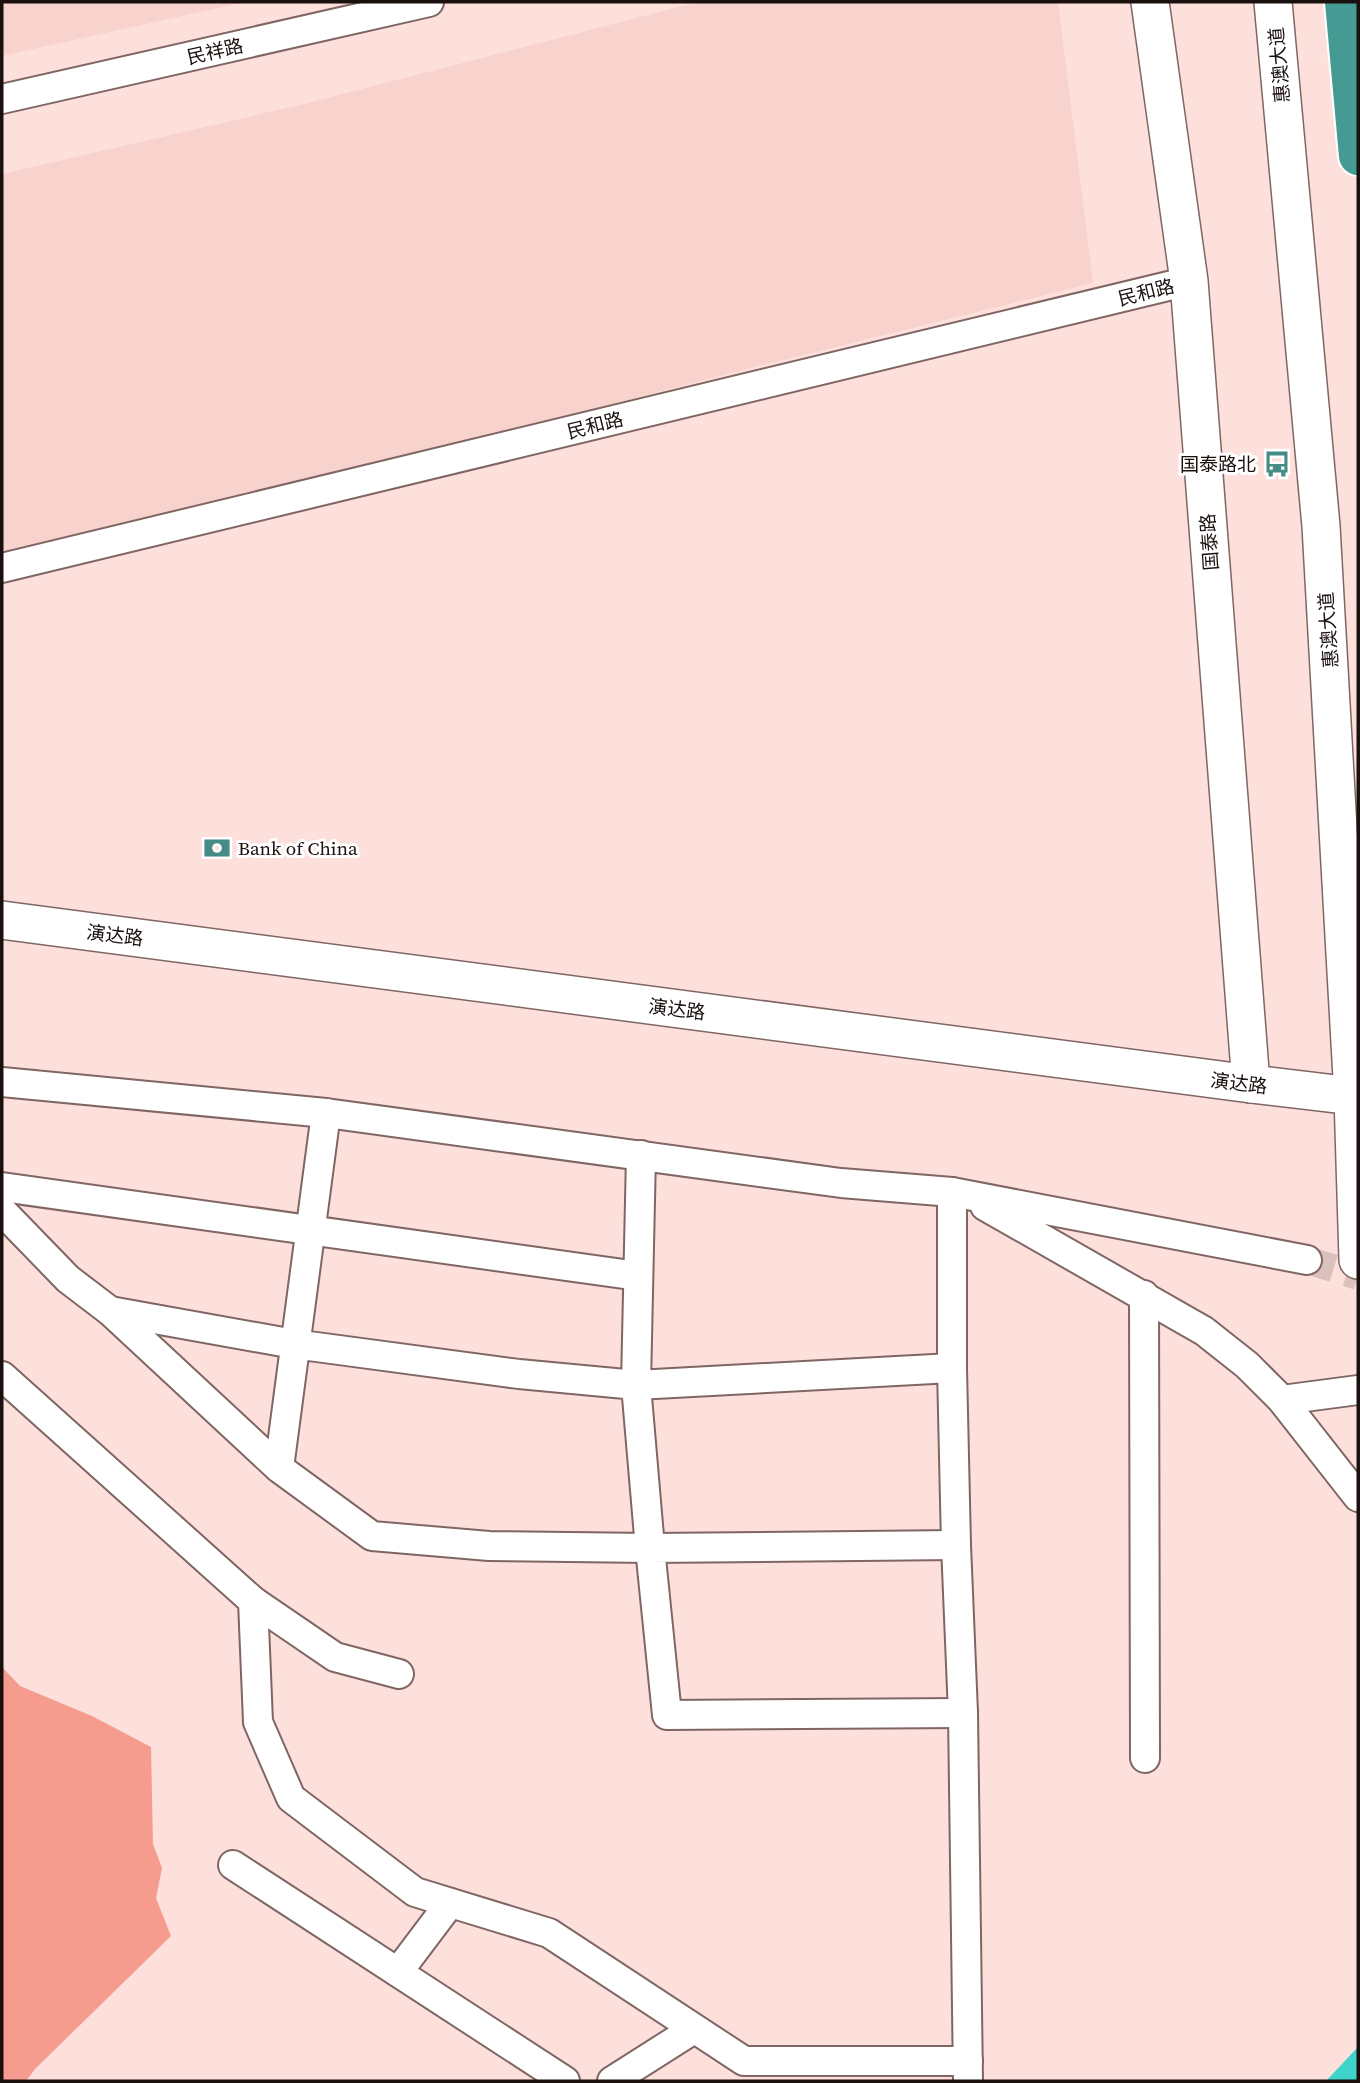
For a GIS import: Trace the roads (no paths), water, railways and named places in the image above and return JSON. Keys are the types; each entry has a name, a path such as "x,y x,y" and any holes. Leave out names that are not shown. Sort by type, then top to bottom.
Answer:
{"highway":[{"path":"1344,2 1358,156"}],"street":[{"name":"民祥路","path":"2,99 429,2"},
{"name":"国泰路","path":"1150,2 1189,281 1251,1084"},
{"name":"惠澳大道","path":"1273,2 1321,526 1353,1096 1358,1260"},
{"name":"民和路","path":"2,568 1189,281"},
{"name":"演达路","path":"2,920 1353,1096"},
{"path":"2,1082 326,1113 841,1184 958,1193 1307,1260"},
{"path":"279,1468 326,1113"},
{"path":"641,1155 636,1385 667,1715 963,1713"},
{"path":"2,1187 638,1276"},
{"path":"958,1193 1205,1331 1247,1365 1282,1401 1358,1497"},
{"path":"253,1601 258,1721 291,1798 415,1892 549,1933 744,2061 968,2071 963,1713 952,1368 958,1193"},
{"path":"2,1210 68,1279 110,1311 279,1468 372,1536 489,1546 650,1548 956,1545"},
{"path":"1144,1295 1146,1758"},
{"path":"110,1311 294,1344 519,1374 636,1385 952,1368"},
{"path":"2,1376 253,1601 335,1657 399,1674"},
{"path":"1282,1401 1358,1390"},
{"path":"233,1865 565,2081"},
{"path":"398,1972 450,1903"},
{"path":"612,2081 694,2029"}],"water":[{"path":"1358,2047 1358,2081 1326,2081"}],"tunnel":[{"path":"1307,1260 1358,1276"}],"place":[{"name":"国泰路北","path":"1277,464"},
{"name":"Bank of China","path":"217,848"}]}
